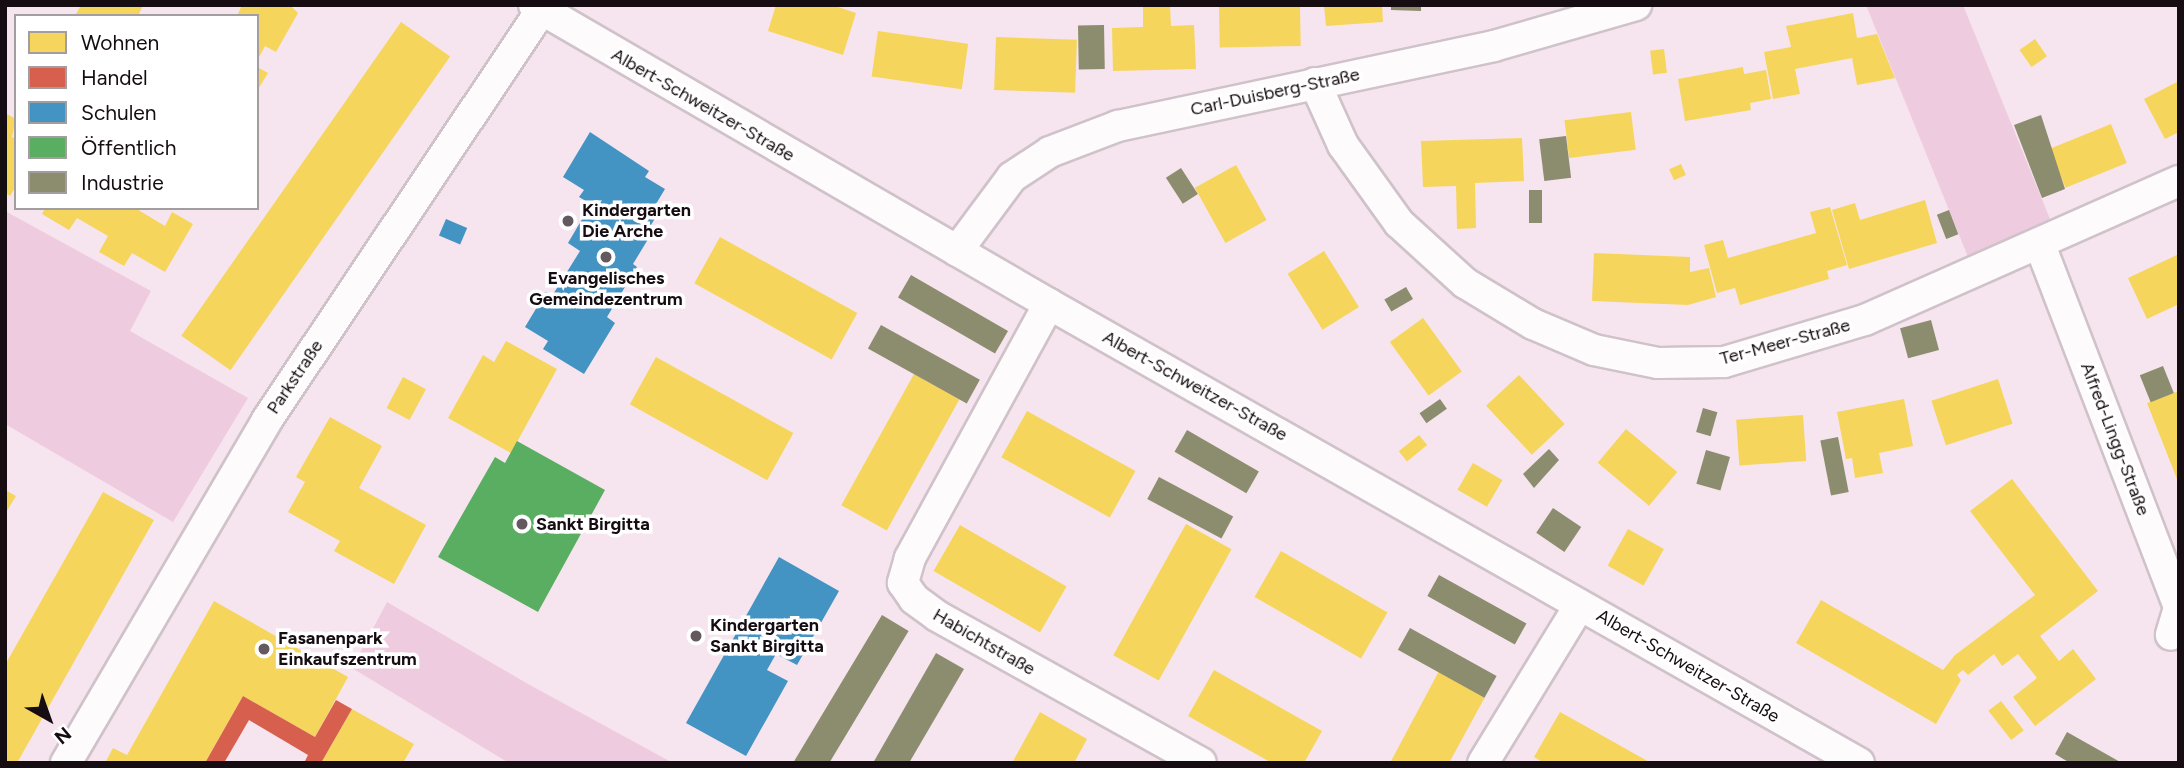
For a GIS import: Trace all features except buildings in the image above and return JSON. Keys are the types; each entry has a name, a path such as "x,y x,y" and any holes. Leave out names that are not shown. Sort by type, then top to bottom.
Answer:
{"street":[{"name":"Carl-Duisberg-Straße","path":"957,251 995,196 1049,152 1118,126 1493,46 1636,5"},
{"name":"Albert-Schweitzer-Straße","path":"540,7 1048,304 1859,763"},
{"name":"Parkstraße","path":"66,763 267,419 540,7"},
{"name":"Ter-Meer-Straße","path":"1315,83 1343,145 1399,223 1465,283 1533,324 1594,350 1658,363 1724,362 1865,320 2040,245 2179,181"},
{"name":"Alfred-Lingg-Straße","path":"2040,245 2179,608 2171,635"},
{"name":"Habichtstraße","path":"1048,304 910,558 903,583 914,600 937,616 1201,763"},
{"path":"1483,763 1580,605"}],"shaded area":[{"path":"1866,5 1963,5 2050,219 1968,257"},
{"path":"5,211 151,291 130,331 248,398 173,522 5,424"},
{"path":"387,602 528,684 673,763 509,763 352,668"}],"place":[{"name":"Kindergarten Die Arche","path":"568,221"},
{"name":"Evangelisches Gemeindezentrum","path":"606,257"},
{"name":"Sankt Birgitta","path":"522,524"},
{"name":"Kindergarten Sankt Birgitta","path":"696,636"},
{"name":"Fasanenpark Einkaufszentrum","path":"264,649"}]}
